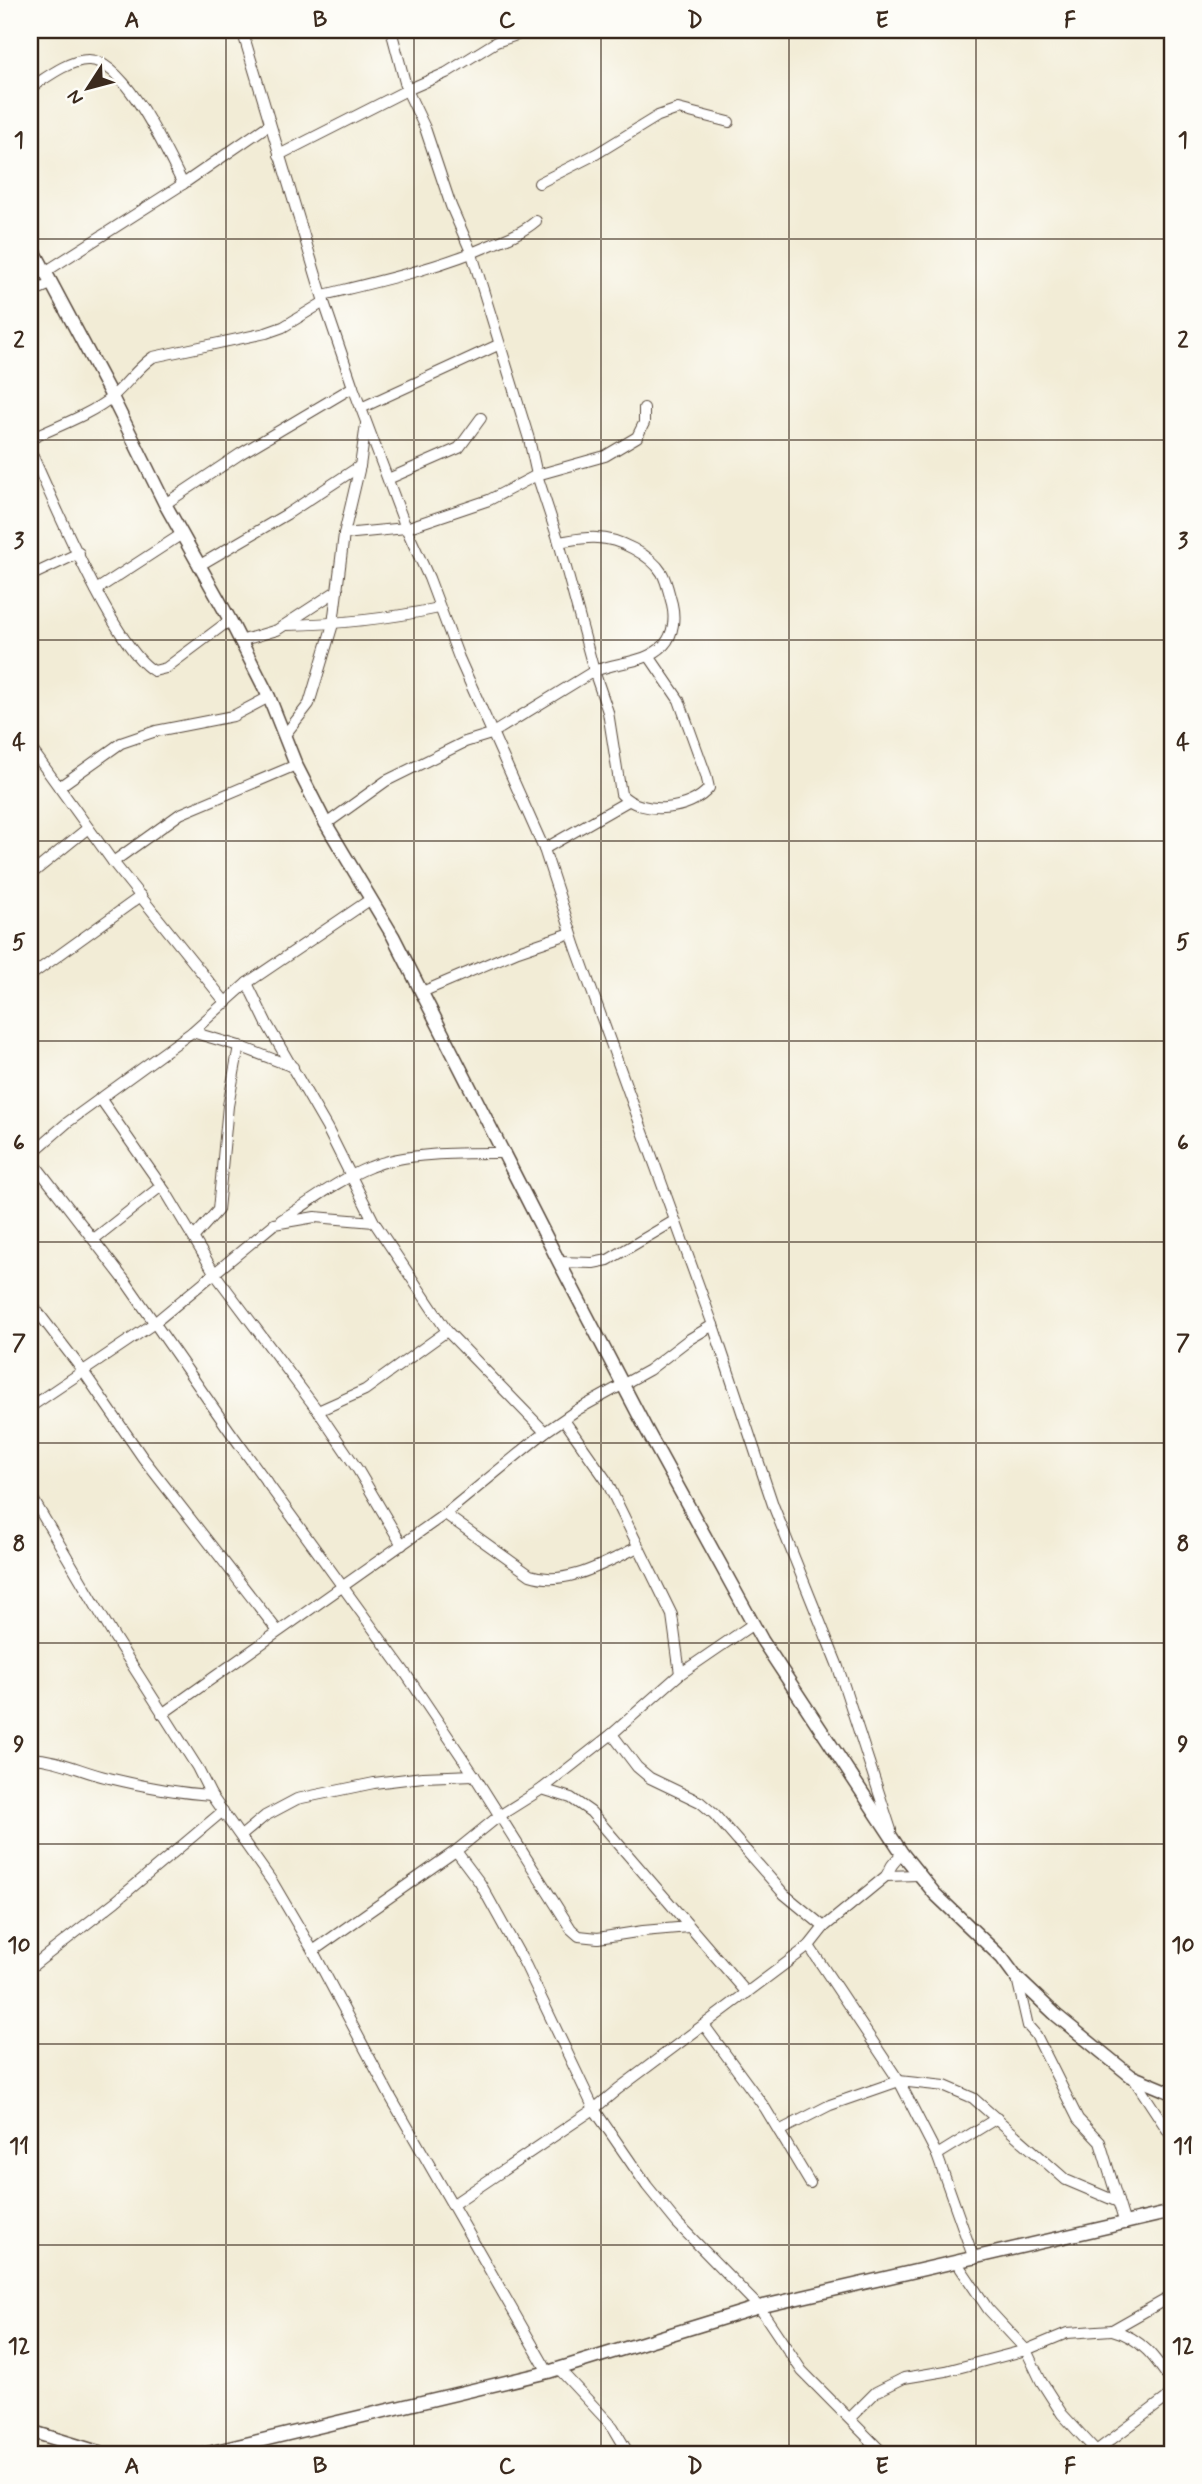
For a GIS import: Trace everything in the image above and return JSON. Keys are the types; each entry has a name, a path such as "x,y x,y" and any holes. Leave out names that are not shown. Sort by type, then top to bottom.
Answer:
{"street":[{"path":"242,30 353,387 406,528 429,578 491,734 544,849 571,933 713,1325 774,1505 837,1664 892,1834"},
{"path":"391,30 407,90 425,128 472,254 529,439 537,475 608,712 618,786 628,801 637,805 662,808 699,799 709,788 679,700 649,656"},
{"path":"279,155 446,73 496,42 531,30"},
{"path":"30,88 80,61 99,61 111,69 139,103 183,184"},
{"path":"539,183 596,154 658,116 678,109 729,121"},
{"path":"30,293 270,124"},
{"path":"30,439 112,397 153,357 267,333 283,327 324,298 472,254 515,235 536,221"},
{"path":"30,243 165,504 230,620 326,824 422,992 559,1262 753,1624 902,1853 935,1894 1002,1958 1016,1977 1056,2015 1132,2076 1172,2092"},
{"path":"361,408 498,345"},
{"path":"165,504 260,442 353,387"},
{"path":"344,534 406,528 489,500 537,475 616,451 637,437 643,423 644,408"},
{"path":"388,479 459,448 481,418"},
{"path":"285,736 309,704 333,624 344,534 360,466 366,420"},
{"path":"30,450 96,590 130,648 146,667 153,671 166,668 230,620"},
{"path":"200,565 287,514 360,466"},
{"path":"96,590 182,534"},
{"path":"326,824 396,775 465,742 491,734 594,671 649,656 670,637 674,613 663,575 655,563 634,549 605,539 587,538 559,542"},
{"path":"30,576 79,553"},
{"path":"240,641 286,625 338,590"},
{"path":"286,625 392,618 439,608"},
{"path":"59,787 121,743 156,731 194,726 233,716 269,698"},
{"path":"30,747 113,862 226,1003"},
{"path":"113,862 180,814 296,765"},
{"path":"544,849 628,801"},
{"path":"30,875 88,828"},
{"path":"30,976 141,896"},
{"path":"371,900 247,983 192,1032 68,1122 30,1156 94,1238 406,1674 474,1775 558,1911 579,1936 598,1938 689,1927"},
{"path":"422,992 518,951 571,933"},
{"path":"247,983 267,1024 327,1128 349,1177 374,1222 447,1331 545,1432"},
{"path":"192,1032 239,1046 293,1068"},
{"path":"194,1237 218,1210 228,1106 239,1046"},
{"path":"100,1098 194,1237 215,1274 318,1412 375,1496 402,1545"},
{"path":"30,1407 153,1324 274,1224 349,1177 372,1166 428,1155 505,1153"},
{"path":"94,1238 160,1187"},
{"path":"274,1224 314,1217 374,1222"},
{"path":"559,1262 600,1263 674,1221"},
{"path":"30,1302 83,1371 143,1458 277,1630"},
{"path":"162,1714 211,1681 277,1630 343,1587 445,1514 545,1432 577,1410 624,1385 713,1325"},
{"path":"318,1412 365,1390 447,1331"},
{"path":"564,1420 606,1480 672,1615 680,1674"},
{"path":"30,1494 162,1714 197,1767 211,1795 273,1882 390,2096 554,2370 613,2427 629,2454"},
{"path":"445,1514 530,1575 544,1580 560,1579 638,1547"},
{"path":"313,1951 456,1851 499,1816 542,1789 612,1734 680,1674 753,1624"},
{"path":"612,1734 637,1767 650,1778 700,1802 714,1814 784,1894 824,1927"},
{"path":"30,1758 67,1763 108,1778 211,1795"},
{"path":"241,1836 265,1816 297,1799 374,1783 474,1775"},
{"path":"542,1789 571,1798 591,1812 747,1993"},
{"path":"30,1968 116,1901 223,1811"},
{"path":"456,1851 480,1883 526,1966 594,2109 647,2186 677,2223 759,2307 802,2371 884,2454"},
{"path":"453,2205 594,2109 809,1946 824,1927 886,1876 902,1853"},
{"path":"886,1876 918,1875"},
{"path":"809,1946 899,2081 937,2155 974,2259"},
{"path":"1016,1977 1028,2026 1036,2035 1078,2119 1100,2142 1125,2224"},
{"path":"704,2025 779,2131 810,2183"},
{"path":"1132,2076 1172,2137"},
{"path":"779,2131 830,2105 899,2081 945,2086 973,2098 1066,2180 1118,2202"},
{"path":"937,2155 997,2118"},
{"path":"204,2454 554,2370 759,2307 1172,2212"},
{"path":"957,2263 988,2309 1026,2350 1057,2406 1098,2453 1172,2394"},
{"path":"1112,2330 1172,2296"},
{"path":"849,2417 876,2392 904,2378 946,2371 1026,2350 1067,2333 1112,2330 1125,2333 1140,2342 1154,2356 1172,2383"},
{"path":"30,2431 104,2454"}]}
